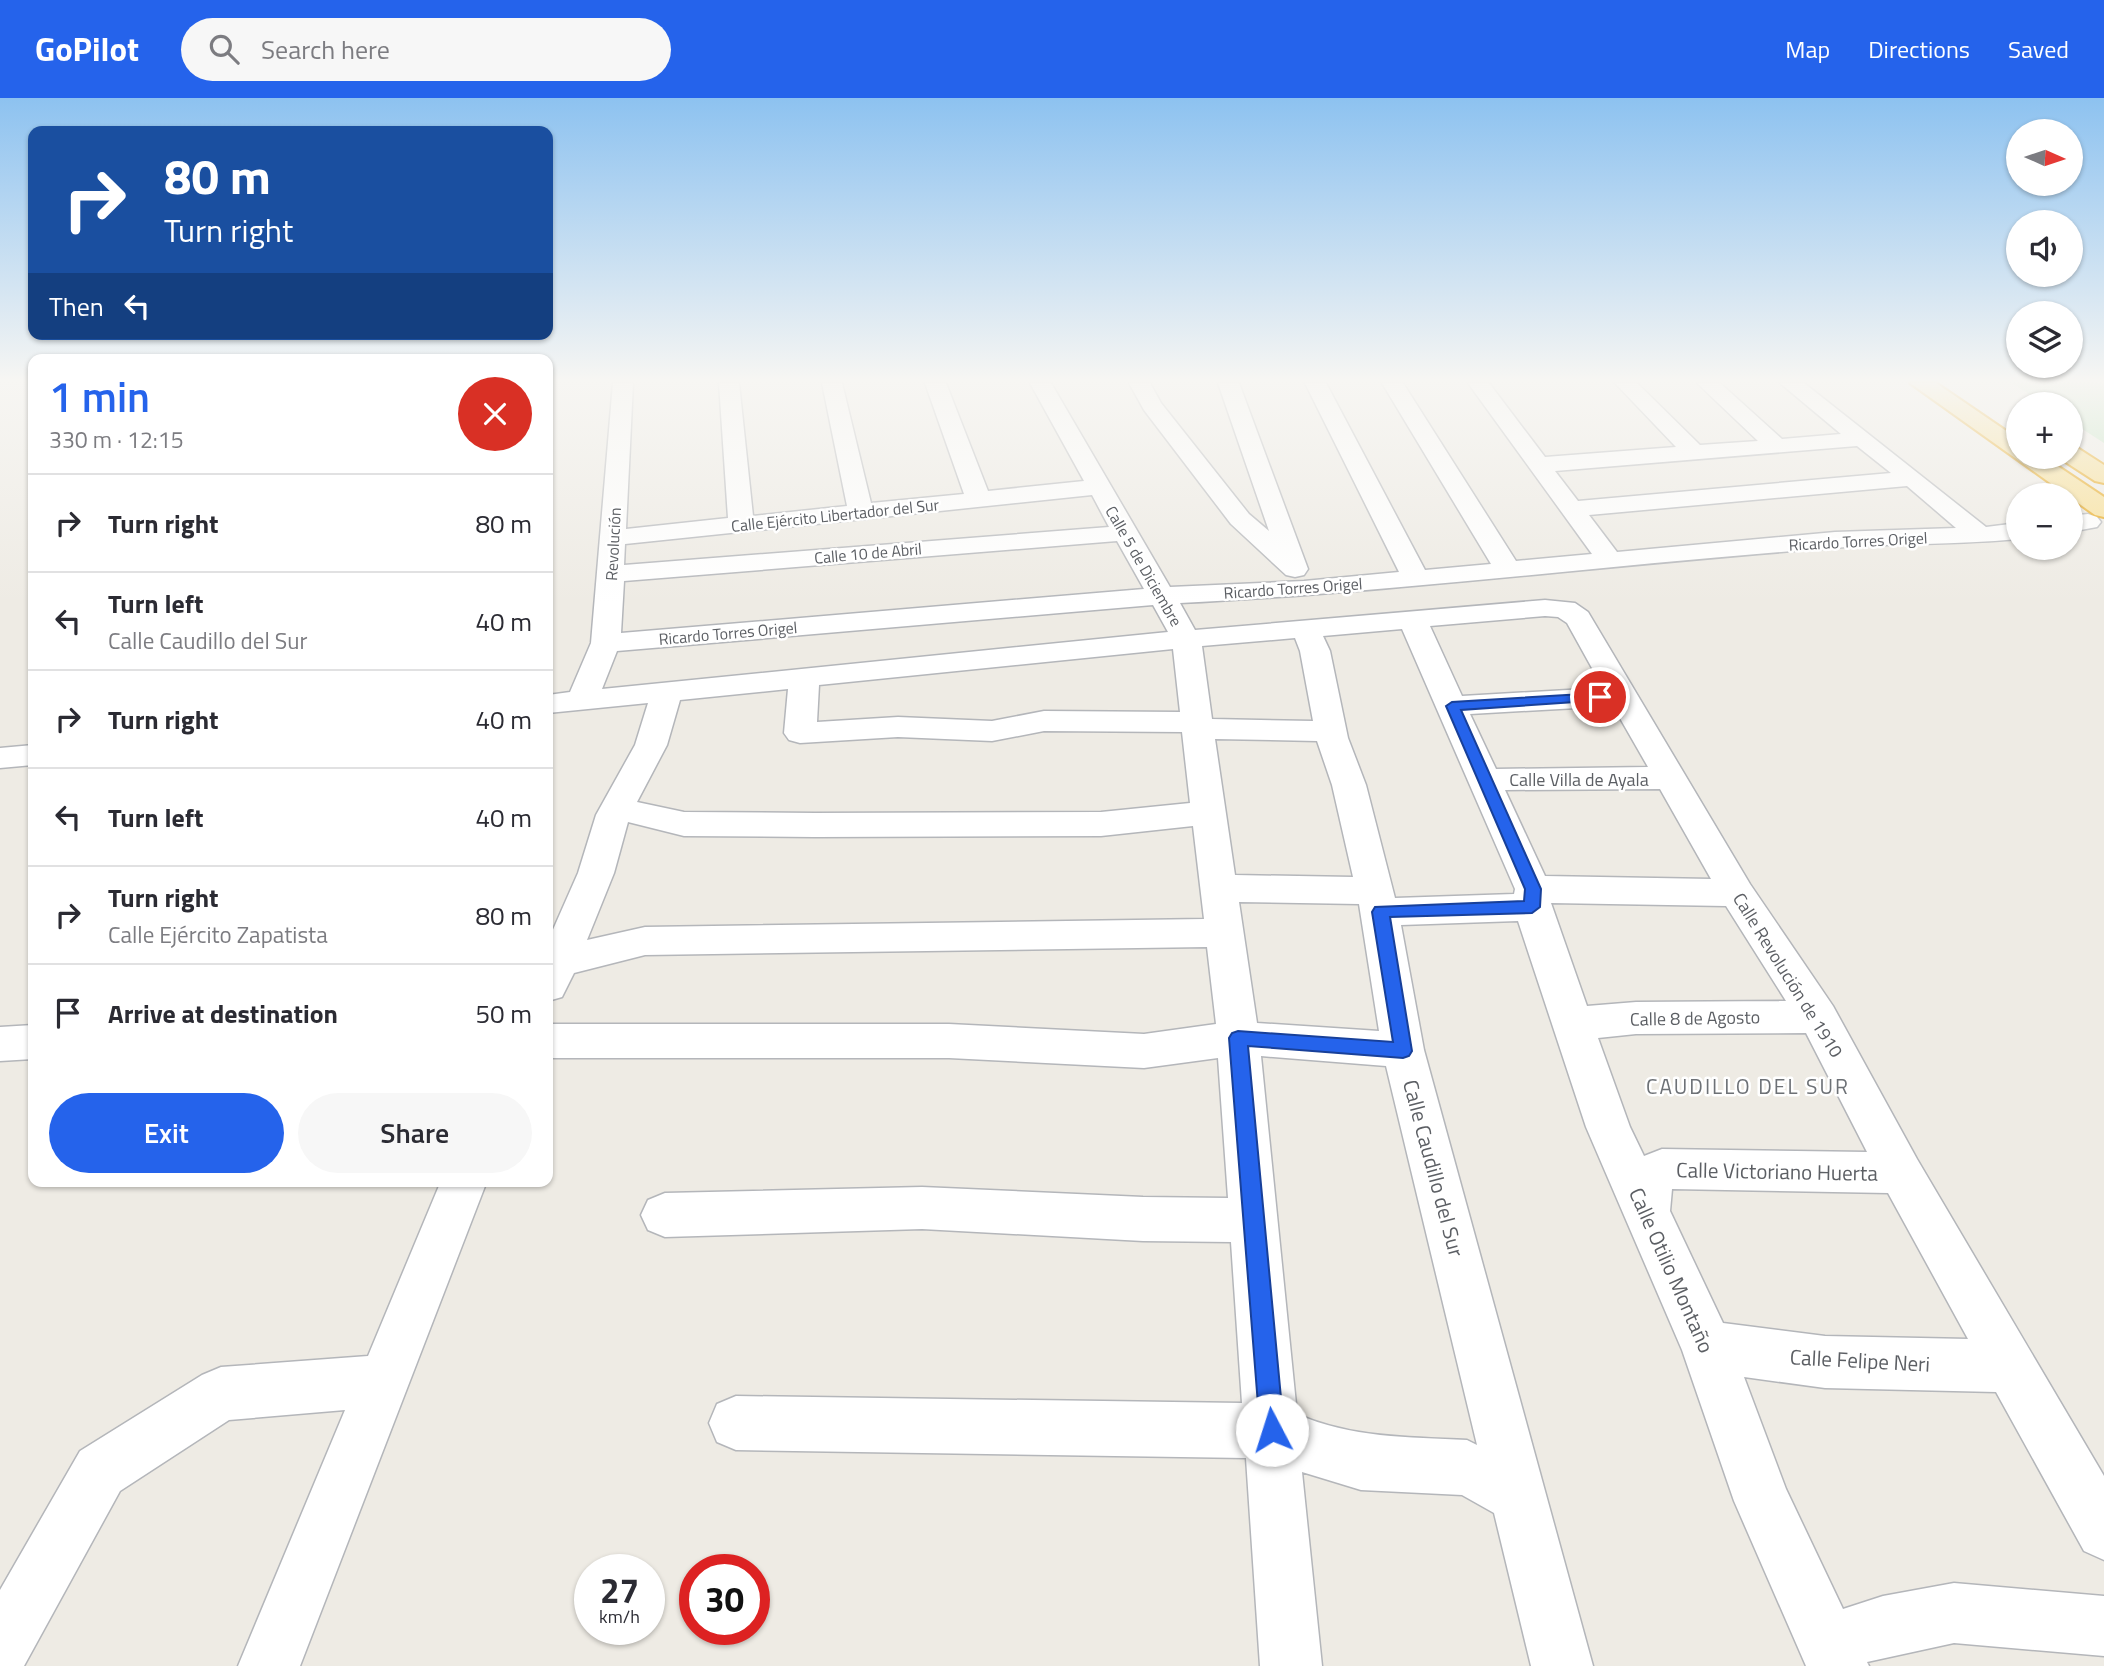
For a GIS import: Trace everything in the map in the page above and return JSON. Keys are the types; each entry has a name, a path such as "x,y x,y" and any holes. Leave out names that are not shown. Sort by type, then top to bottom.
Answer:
{"highway":[{"path":"2083,462 2104,476"},
{"path":"2039,469 2087,519"}],"street":[{"name":"Revolución","path":"582,700 606,643 618,456"},
{"path":"735,456 741,524"},
{"path":"848,456 861,513"},
{"path":"963,456 979,500"},
{"name":"Calle 5 de Diciembre","path":"1082,456 1186,639"},
{"path":"1192,456 1301,596"},
{"name":"Calle Caudillo del Sur","path":"1253,456 1301,596 1315,651 1330,731 1349,785 1378,901 1403,1051 1562,1666"},
{"path":"1353,456 1415,578"},
{"path":"1437,456 1508,570"},
{"path":"1532,456 1610,561"},
{"path":"1539,465 1644,456"},
{"path":"1884,456 1980,535"},
{"path":"1569,509 1912,478"},
{"name":"Calle Ejército Libertador del Sur","path":"612,538 1099,487"},
{"name":"Ricardo Torres Origel","path":"606,643 1163,596 1301,596 1415,578 1835,540 2006,532"},
{"name":"Calle 10 de Abril","path":"612,574 1125,533"},
{"path":"553,703 804,680 1186,639 1301,596 1412,619"},
{"name":"Calle Revolución de 1910","path":"1412,619 1545,608 1565,609 1578,618 1737,893 1818,1017 1901,1173 2104,1531"},
{"name":"Calle Otilio Montaño","path":"1412,619 1487,784 1532,898 1608,1127 1707,1347 1762,1501 1834,1655"},
{"path":"1186,639 1238,1038 1292,1666"},
{"path":"804,680 800,733 898,727 992,731 1044,721 1330,731"},
{"path":"554,973 596,873 616,808 651,745 667,691"},
{"path":"1452,706 1624,696"},
{"path":"0,758 28,755"},
{"name":"Calle Villa de Ayala","path":"1487,784 1499,779 1672,778"},
{"path":"616,808 684,824 802,825 1101,824 1209,813"},
{"path":"1217,888 1378,901 1737,893"},
{"path":"554,973 645,941 1223,933"},
{"name":"Calle 8 de Agosto","path":"1573,1024 1636,1018 1818,1017"},
{"path":"553,1041 948,1041 1144,1051 1238,1038 1403,1051"},
{"path":"0,1044 28,1042"},
{"name":"Calle Victoriano Huerta","path":"1646,1213 1650,1177 1662,1169 1901,1173"},
{"path":"269,1666 462,1187"},
{"path":"666,1215 922,1208 1143,1219 1254,1220"},
{"name":"Calle Felipe Neri","path":"1707,1347 1825,1362 2012,1366"},
{"path":"0,1649 100,1471 221,1394 383,1381"},
{"path":"736,1423 1272,1430 1317,1451 1361,1462 1467,1468 1519,1496"},
{"path":"1834,1655 1883,1626 1954,1613 2104,1626"}],"district":[{"name":"CAUDILLO DEL SUR","path":"1748,1086"}],"route":[{"path":"1272,1430 1238,1038 1403,1051 1380,912 1532,907 1533,889 1452,706 1600,697"}]}
